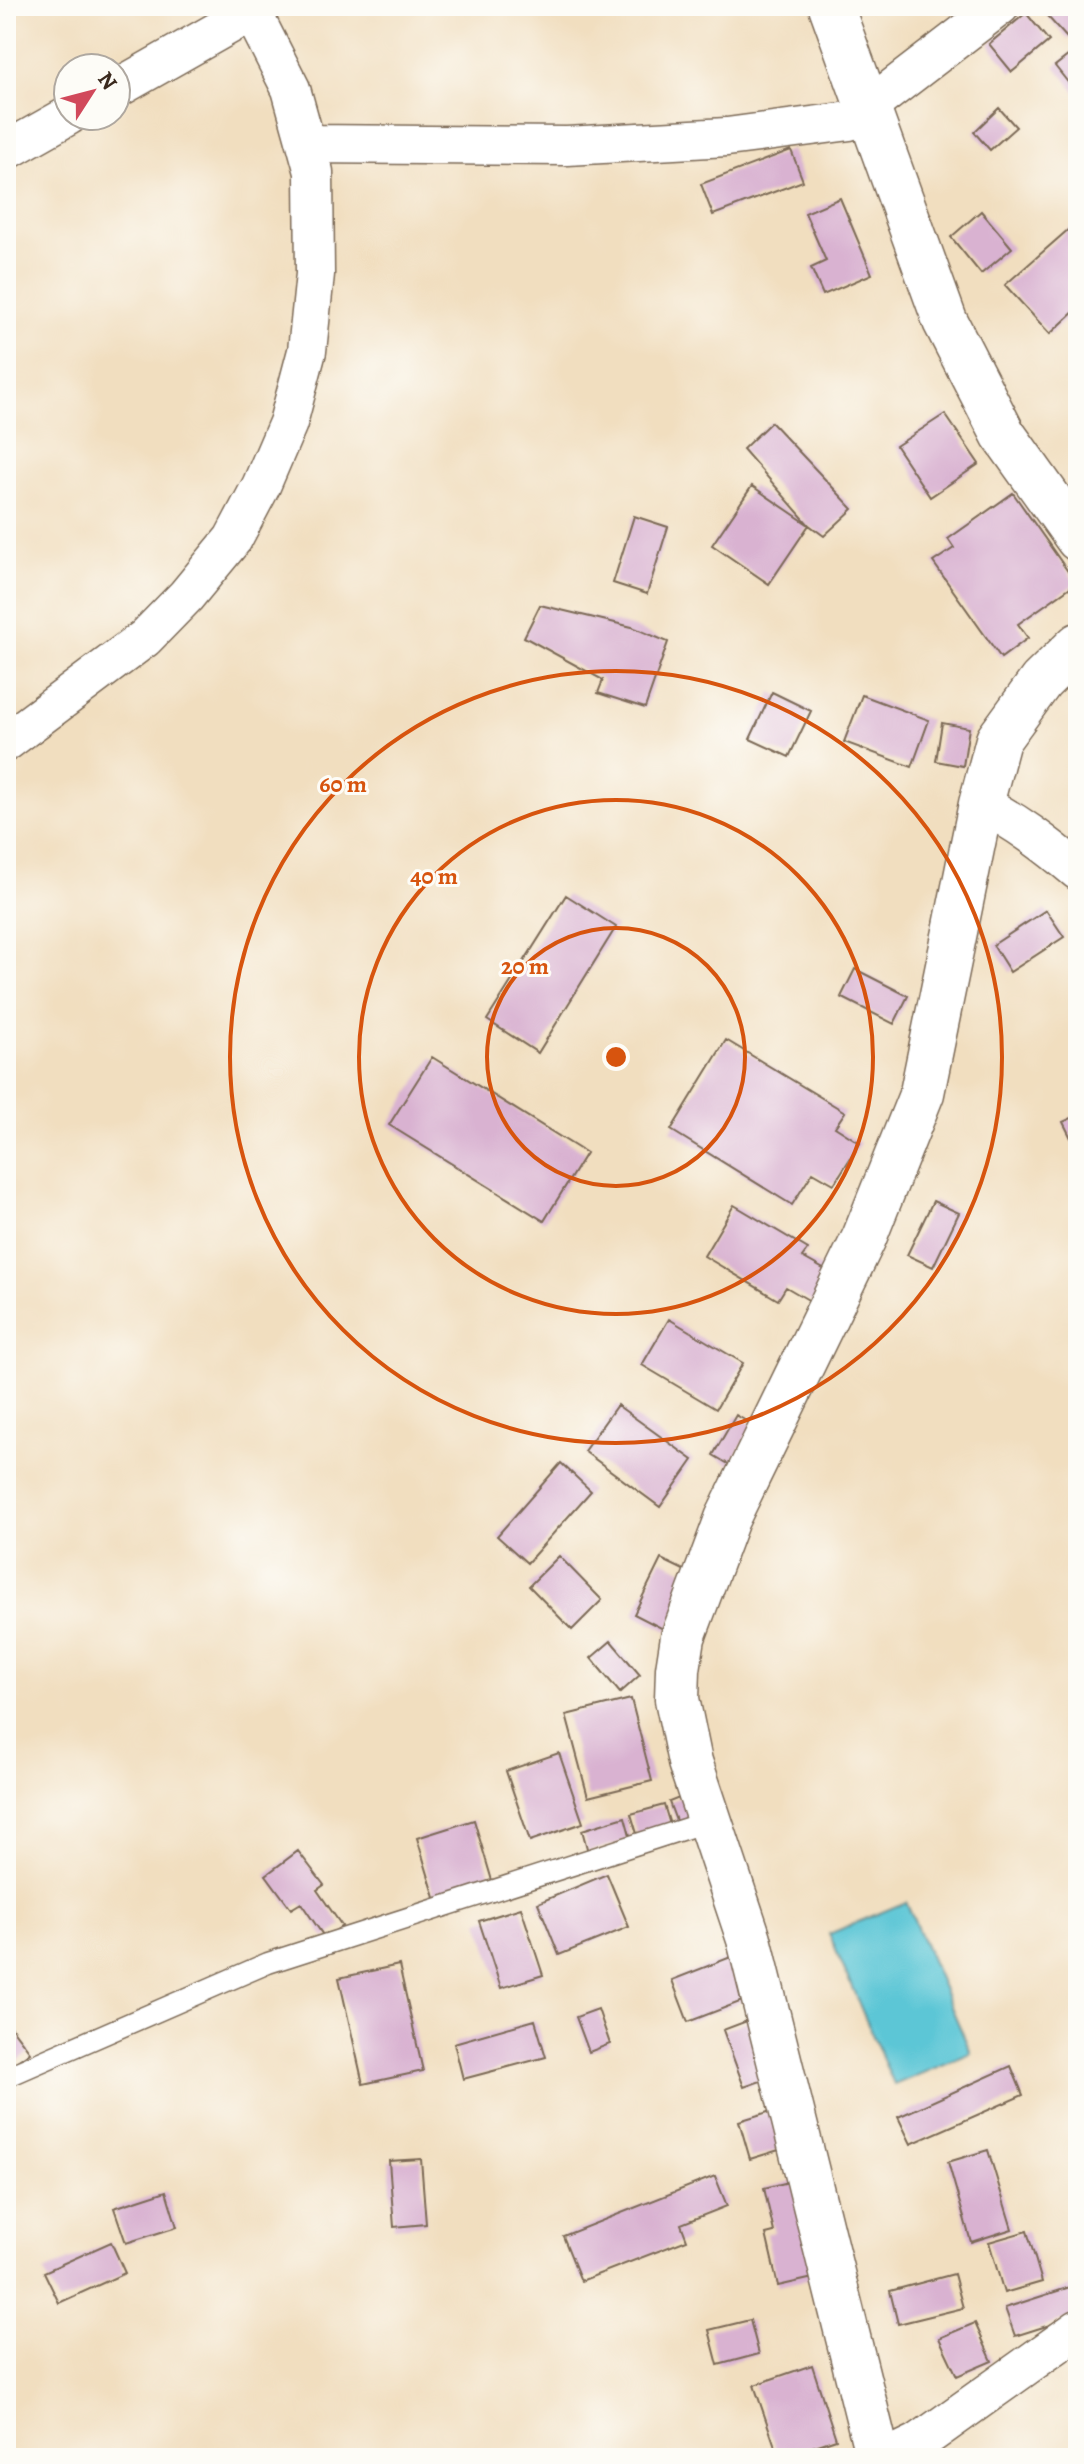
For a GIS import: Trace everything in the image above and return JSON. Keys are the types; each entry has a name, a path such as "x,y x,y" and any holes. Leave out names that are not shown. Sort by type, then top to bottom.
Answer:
{"street":[{"path":"831,6 945,321 1003,434 1078,539"},
{"path":"307,144 567,146 727,137 850,121 1000,6"},
{"path":"6,742 145,638 186,596 233,539 261,486 288,423 307,351 315,274 314,172 291,89 254,8 132,80"},
{"path":"6,151 52,125"},
{"path":"878,2458 749,1939 690,1762 677,1699 678,1669 683,1637 727,1519 864,1238 922,1093 981,804 998,740 1041,681 1078,645"},
{"path":"981,804 1010,818 1078,871"},
{"path":"887,2458 918,2443 1078,2329"}],"lane":[{"path":"6,2077 268,1963 709,1821"}],"water":[{"path":"906,1902 971,2053 894,2085 829,1934"}],"building":[{"path":"1038,6 1078,6 1078,30 1068,39"},
{"path":"1026,13 1049,41 1012,72 989,44"},
{"path":"1078,48 1078,95 1055,66"},
{"path":"999,108 1016,127 990,150 974,132"},
{"path":"791,150 803,181 713,215 701,184"},
{"path":"840,198 872,274 823,295 811,268 826,261 805,213"},
{"path":"981,211 1012,248 981,274 951,237"},
{"path":"1078,221 1078,308 1050,334 1005,285"},
{"path":"945,414 979,464 930,497 896,446"},
{"path":"771,422 853,509 824,536 809,525 743,449"},
{"path":"752,486 809,525 769,584 712,545"},
{"path":"1013,493 1076,583 1018,624 1028,638 1001,658 933,562 954,548 948,539"},
{"path":"634,516 668,527 647,594 613,583"},
{"path":"540,605 632,627 668,642 645,708 598,693 603,680 524,637"},
{"path":"772,692 811,711 789,757 750,739"},
{"path":"862,695 929,720 912,767 844,742"},
{"path":"942,723 969,728 963,766 936,761"},
{"path":"566,895 616,927 538,1053 487,1020"},
{"path":"1046,910 1064,937 1010,972 993,945"},
{"path":"855,969 908,996 894,1024 841,997"},
{"path":"726,1040 845,1112 835,1127 860,1143 834,1184 813,1172 792,1205 671,1130"},
{"path":"432,1057 586,1153 544,1221 389,1125"},
{"path":"1078,1115 1078,1152 1063,1122"},
{"path":"933,1201 959,1213 933,1267 907,1255"},
{"path":"734,1205 808,1249 802,1257 834,1275 817,1305 786,1287 778,1300 704,1256"},
{"path":"669,1319 743,1363 716,1409 642,1365"},
{"path":"617,1405 693,1460 660,1507 584,1451"},
{"path":"736,1415 753,1425 730,1465 713,1455"},
{"path":"561,1463 591,1491 527,1563 497,1536"},
{"path":"559,1556 602,1600 572,1630 529,1586"},
{"path":"661,1559 694,1575 667,1631 634,1614"},
{"path":"611,1641 640,1675 620,1693 591,1658"},
{"path":"631,1699 652,1781 588,1797 566,1715"},
{"path":"559,1753 583,1823 530,1841 506,1771"},
{"path":"684,1796 693,1821 678,1826 669,1802"},
{"path":"664,1805 671,1828 638,1837 631,1814"},
{"path":"625,1817 631,1839 588,1852 582,1830"},
{"path":"474,1820 493,1884 436,1901 417,1838"},
{"path":"298,1851 324,1885 317,1890 342,1926 325,1938 301,1903 291,1909 266,1875"},
{"path":"607,1874 629,1927 559,1955 538,1903"},
{"path":"521,1908 543,1975 501,1988 479,1921"},
{"path":"741,1953 758,1995 688,2022 672,1980"},
{"path":"399,1965 423,2071 363,2084 339,1978"},
{"path":"598,2009 610,2044 589,2052 576,2017"},
{"path":"760,2016 781,2074 744,2087 723,2030"},
{"path":"6,2020 30,2052 6,2069"},
{"path":"535,2020 546,2057 463,2079 454,2043"},
{"path":"1011,2066 1023,2095 911,2144 898,2117"},
{"path":"784,2107 795,2145 750,2159 739,2121"},
{"path":"988,2150 1012,2229 971,2242 948,2162"},
{"path":"421,2159 426,2224 394,2227 389,2161"},
{"path":"715,2176 727,2206 681,2224 687,2240 581,2281 563,2236"},
{"path":"793,2181 822,2276 778,2286 766,2234 774,2232 764,2188"},
{"path":"166,2191 177,2227 126,2243 114,2208"},
{"path":"1027,2231 1042,2282 1004,2293 989,2242"},
{"path":"111,2242 125,2273 59,2303 44,2272"},
{"path":"954,2274 963,2308 898,2324 890,2291"},
{"path":"1070,2287 1078,2316 1015,2336 1005,2308"},
{"path":"750,2320 759,2354 718,2365 709,2330"},
{"path":"975,2323 992,2361 957,2376 939,2338"},
{"path":"812,2365 836,2439 779,2458 754,2385"}]}
